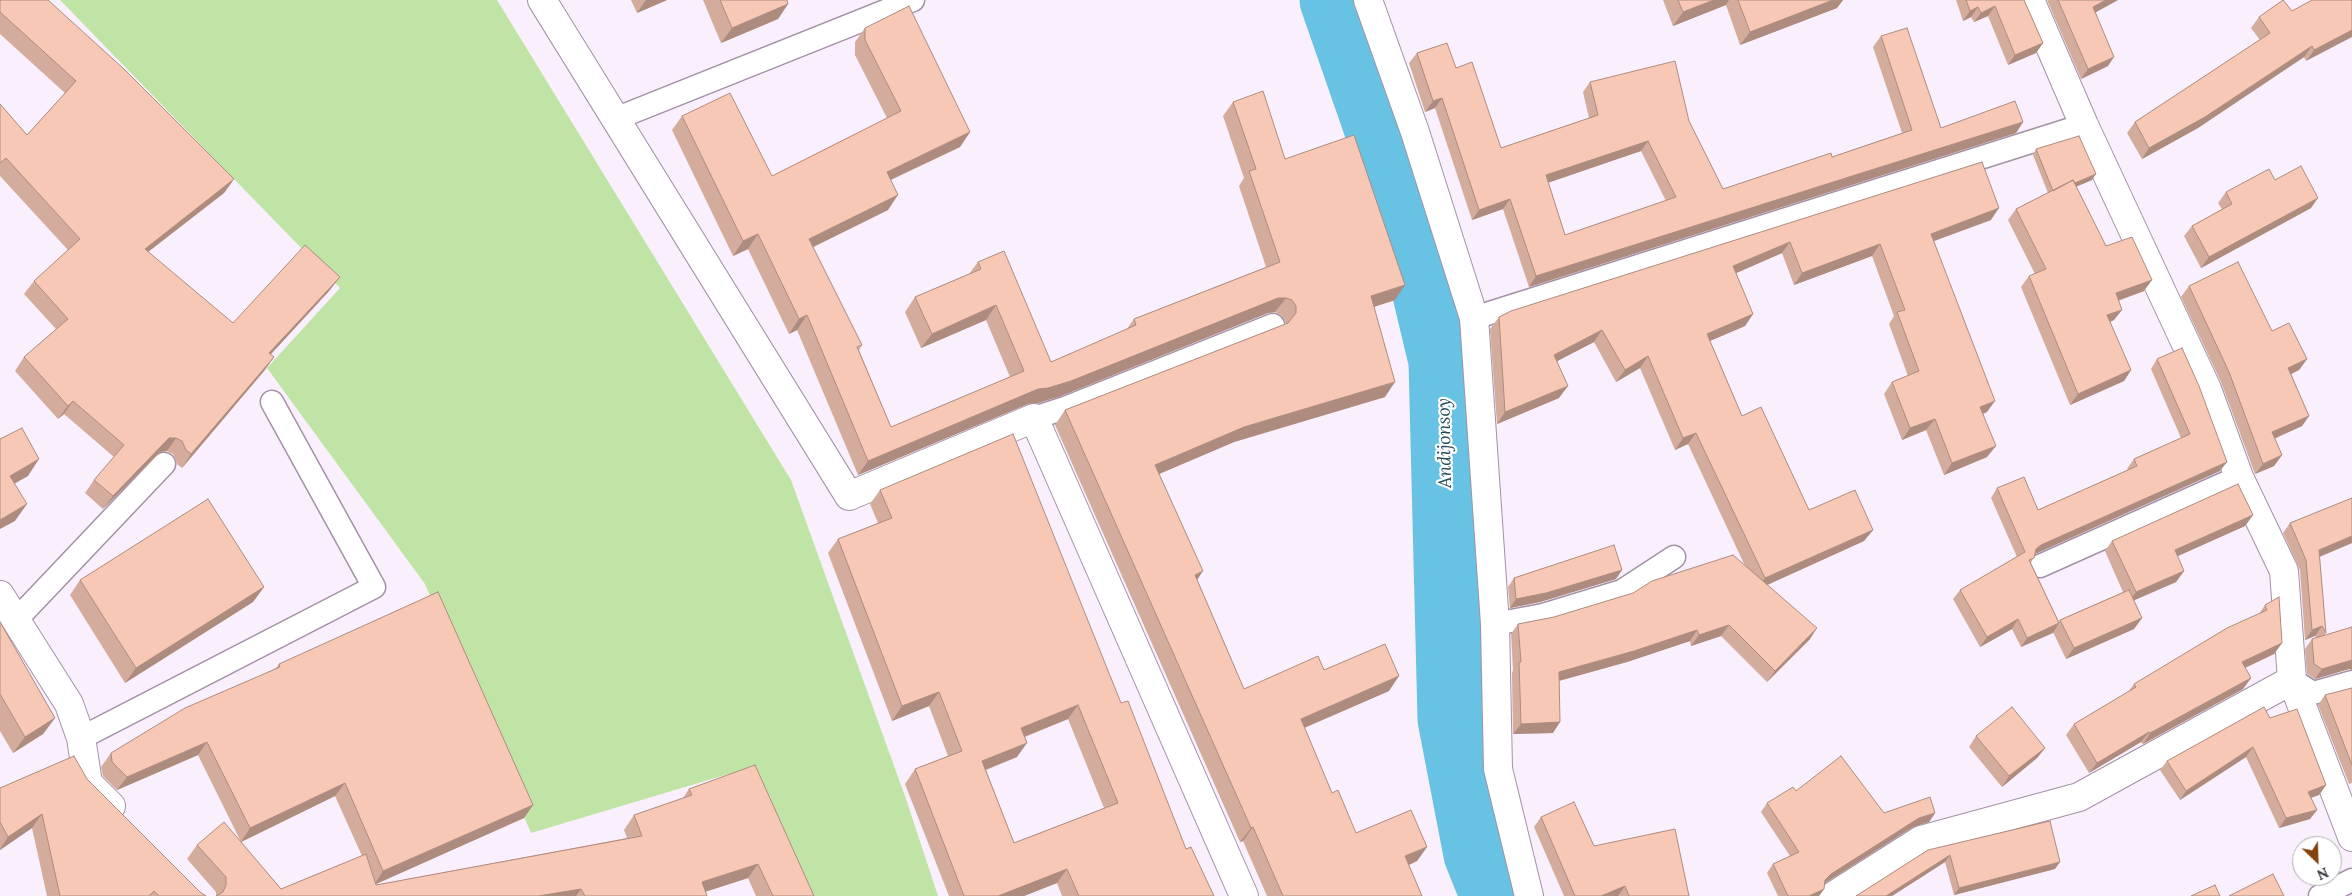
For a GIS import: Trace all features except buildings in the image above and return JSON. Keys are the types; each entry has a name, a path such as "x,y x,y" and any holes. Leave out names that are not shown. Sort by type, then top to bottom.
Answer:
{"street":[{"path":"542,0 849,496 1034,418 1244,896"},
{"path":"1368,0 1415,132 1474,318 1495,624 1498,769 1529,896"},
{"path":"2030,0 2084,126 2207,389 2239,477 2284,570 2292,680 2352,837"},
{"path":"0,595 69,704 81,738 88,783 130,826"},
{"path":"1833,896 1921,840 2080,797 2292,680"}],"lane":[{"path":"615,119 913,0"},
{"path":"1474,318 2084,126"},
{"path":"1034,418 1065,408 1273,324"},
{"path":"81,738 374,587 272,402"},
{"path":"16,620 164,464"},
{"path":"2040,566 2239,477"},
{"path":"1495,624 1542,615 1622,591 1674,557"},
{"path":"2292,680 2313,693 2352,682"},
{"path":"2320,896 2352,880"}],"green space":[{"path":"60,0 497,0 791,480 906,799 938,896 805,896 752,767 531,833 425,584 267,368 340,288"}],"waterway":[{"name":"Andijonsoy","path":"1334,0 1407,210 1443,361 1452,719 1478,854 1495,896"}]}
